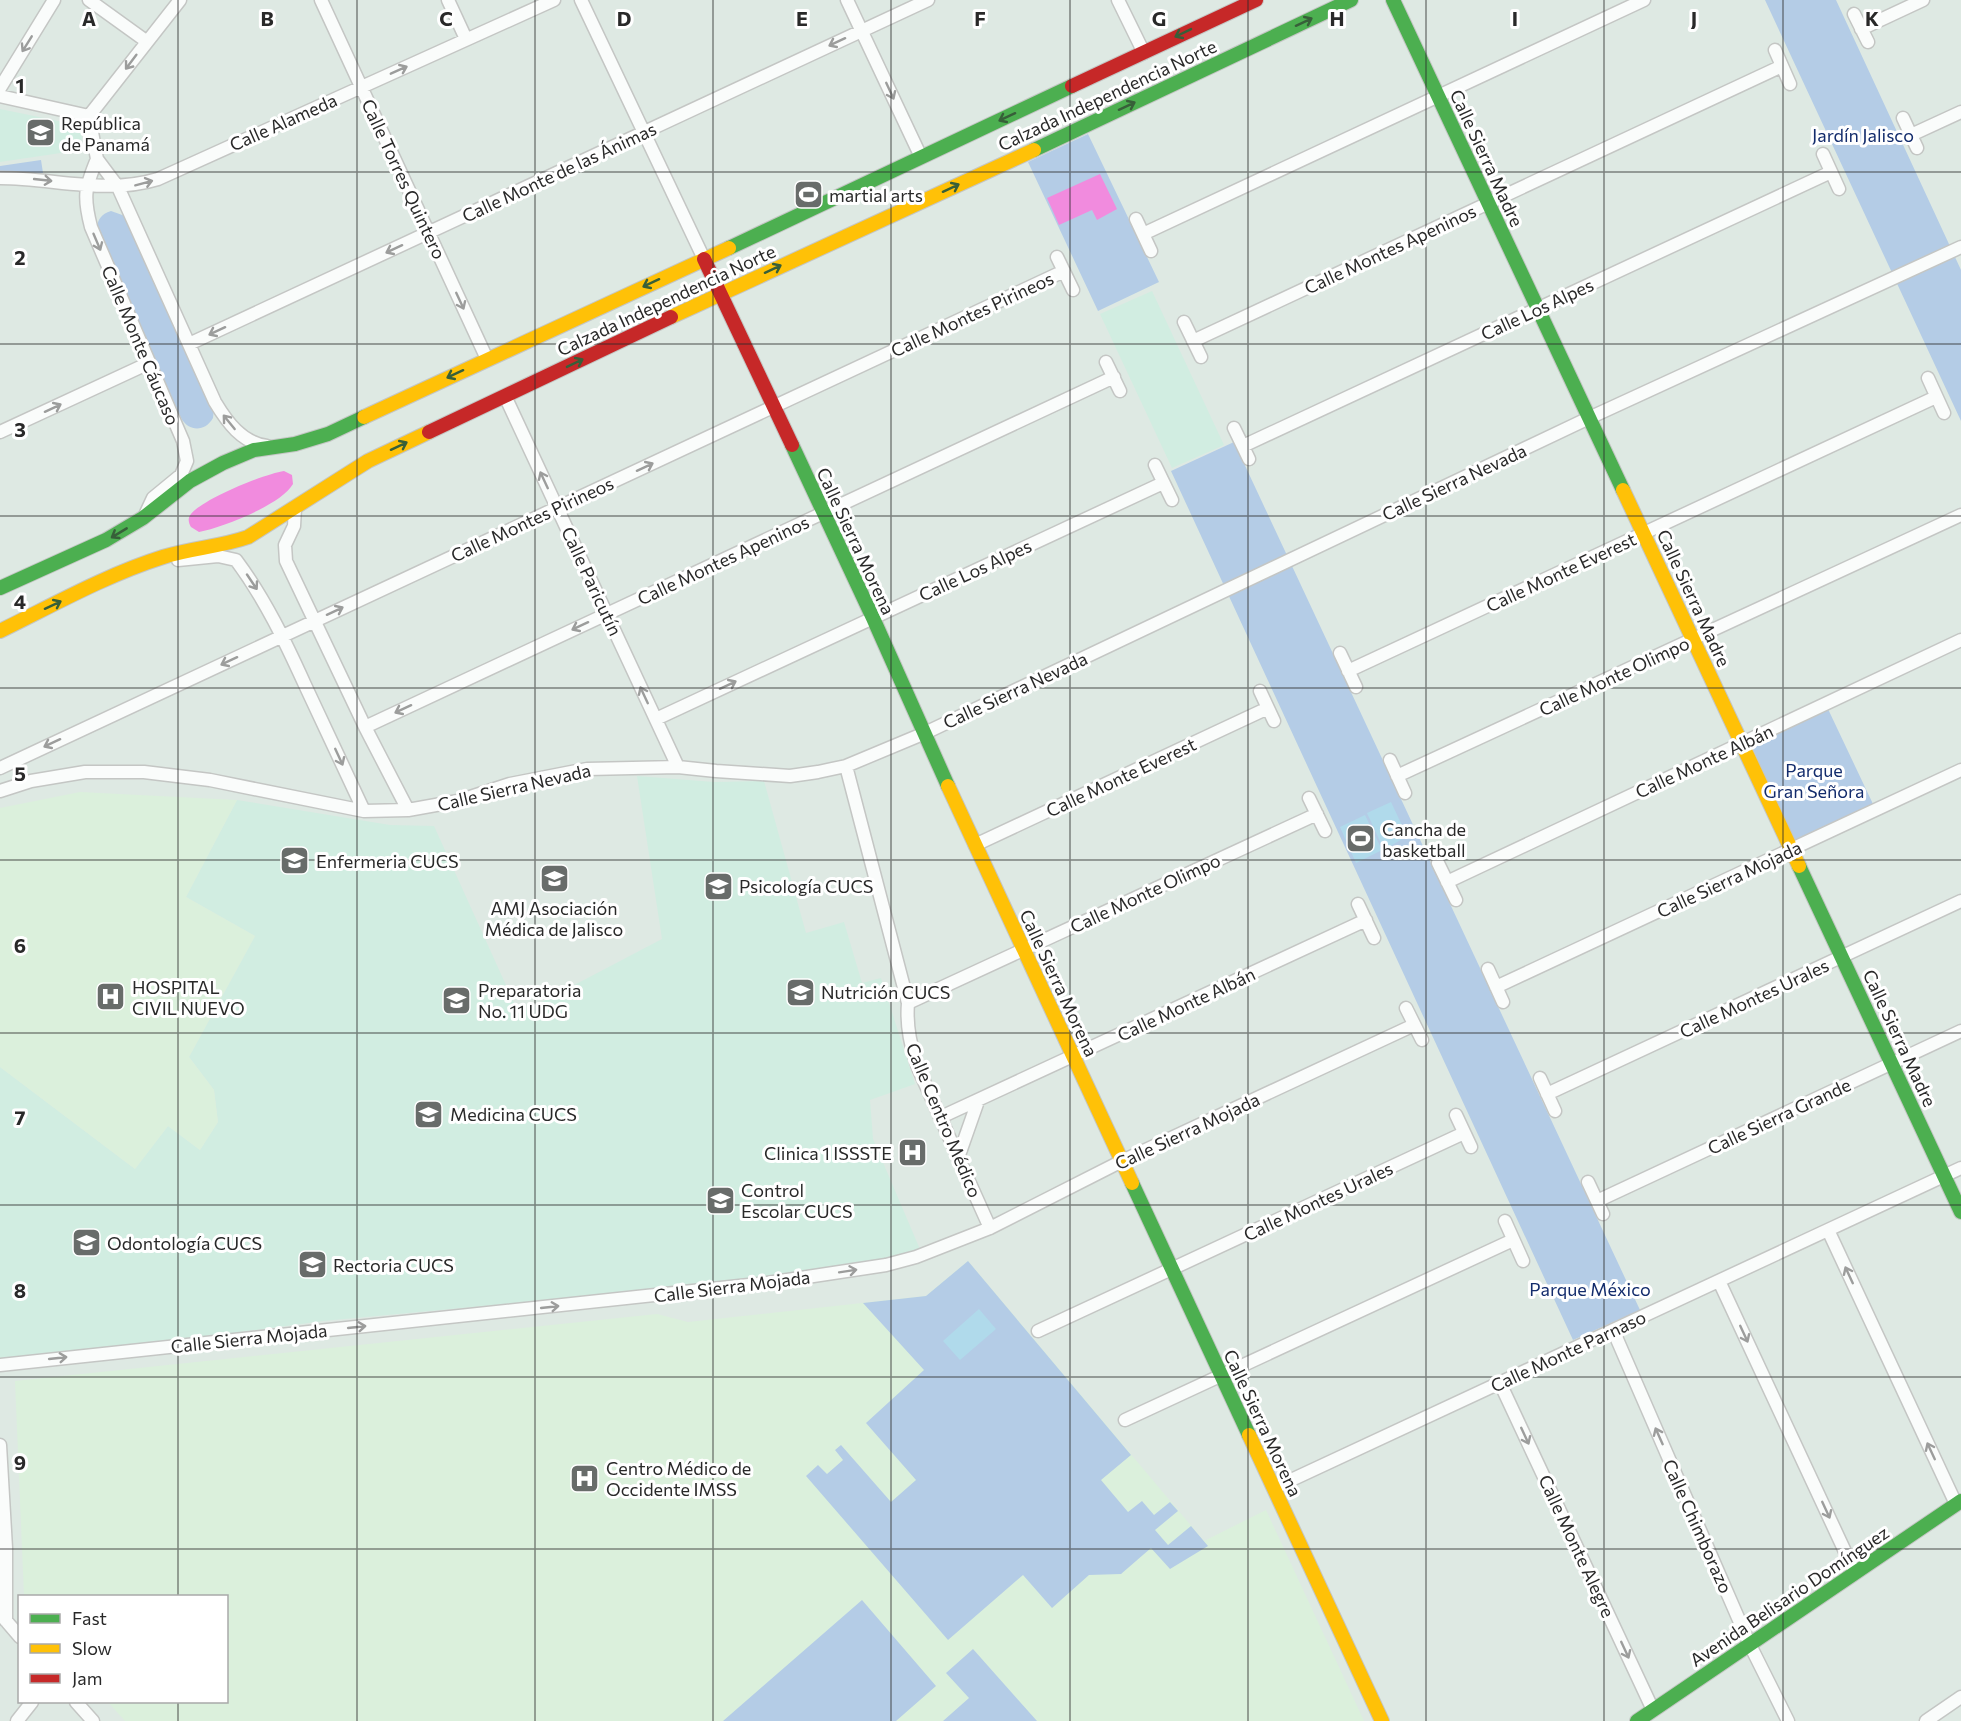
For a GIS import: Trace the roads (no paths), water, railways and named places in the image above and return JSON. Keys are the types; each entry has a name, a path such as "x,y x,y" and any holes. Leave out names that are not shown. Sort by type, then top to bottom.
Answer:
{"main road":[{"path":"1206,22 1225,0"},
{"name":"Calzada Independencia Norte","path":"0,588 106,540 143,518 190,481 223,463 254,450 279,447 328,434 1256,0"},
{"name":"Calzada Independencia Norte","path":"0,631 122,573 165,556 230,544 248,537 368,461 1351,0"},
{"name":"Calle Sierra Madre","path":"1393,0 1961,1212"},
{"name":"Calle Sierra Morena","path":"704,259 873,618 1023,950 1382,1721"},
{"name":"Avenida Belisario Domínguez","path":"1637,1721 1958,1503"}],"street":[{"path":"0,88 54,0"},
{"path":"89,0 147,41"},
{"path":"180,0 89,116 97,159 118,187 215,402 227,422 237,432 260,445 279,447"},
{"name":"Calle Torres Quintero","path":"321,0 487,359"},
{"path":"448,0 466,39"},
{"name":"Calle Alameda","path":"0,178 25,178 118,187 138,185 158,179 554,0"},
{"path":"581,0 704,259"},
{"path":"847,0 921,157"},
{"name":"Calle Monte de las Ánimas","path":"189,344 928,0"},
{"path":"1118,0 1144,53"},
{"path":"1143,234 1644,0"},
{"path":"1861,29 1923,0"},
{"path":"1854,14 1868,42"},
{"path":"1774,50 1790,84"},
{"name":"Calle Montes Apeninos","path":"1193,341 1782,66"},
{"path":"0,96 89,116"},
{"path":"1911,135 1961,112"},
{"path":"1903,118 1917,148"},
{"path":"1823,154 1839,189"},
{"name":"Calle Monte Cáucaso","path":"97,159 86,185 85,205 91,227 183,441 187,461 181,475 153,498 143,518"},
{"name":"Calle Los Alpes","path":"1242,446 1832,172"},
{"path":"1136,219 1151,251"},
{"name":"Calle Sierra Nevada","path":"4,790 31,781 84,772 144,772 210,780 364,811 408,810 458,801 510,784 586,769 678,767 790,776 846,766 925,733 1589,418 1961,247"},
{"path":"1057,257 1073,290"},
{"name":"Calle Montes Pirineos","path":"0,768 1064,271"},
{"path":"1184,322 1200,357"},
{"path":"1107,362 1120,391"},
{"path":"0,432 148,363"},
{"name":"Calle Montes Apeninos","path":"365,727 1114,377"},
{"path":"1928,378 1944,413"},
{"name":"Calle Paricutín","path":"505,396 678,767"},
{"name":"Calle Monte Everest","path":"1348,671 1936,397"},
{"path":"1234,428 1249,459"},
{"path":"1155,465 1172,500"},
{"name":"Calle Los Alpes","path":"656,719 1163,483"},
{"path":"295,508 294,526 285,545 286,561 365,727 408,810"},
{"name":"Calle Monte Olimpo","path":"1397,776 1961,515"},
{"path":"165,556 181,561 218,556 236,560 264,600 364,811"},
{"name":"Calle Monte Albán","path":"1447,882 1961,640"},
{"path":"1340,653 1356,687"},
{"path":"1260,691 1274,721"},
{"name":"Calle Monte Everest","path":"975,845 1268,708"},
{"path":"1390,760 1405,794"},
{"name":"Calle Centro Médico","path":"846,766 908,1004 906,1025 910,1043 919,1070 990,1228"},
{"name":"Calle Sierra Mojada","path":"1496,987 1961,770"},
{"path":"0,774 4,790"},
{"path":"1309,798 1325,831"},
{"name":"Calle Monte Olimpo","path":"908,1004 1317,814"},
{"path":"1438,863 1456,900"},
{"name":"Calle Montes Urales","path":"1547,1094 1961,901"},
{"path":"1358,904 1374,938"},
{"name":"Calle Monte Albán","path":"941,1117 1366,920"},
{"path":"1488,969 1503,1002"},
{"path":"1406,1008 1422,1040"},
{"name":"Calle Sierra Mojada","path":"0,1365 767,1283 886,1265 916,1257 990,1228 1122,1161 1414,1025"},
{"name":"Calle Sierra Grande","path":"1597,1201 1961,1031"},
{"path":"1540,1078 1555,1111"},
{"path":"958,1158 978,1101"},
{"path":"1456,1115 1471,1147"},
{"name":"Calle Montes Urales","path":"1038,1331 1464,1132"},
{"name":"Calle Monte Parnaso","path":"1274,1488 1961,1168"},
{"path":"1588,1182 1602,1214"},
{"path":"1505,1221 1523,1261"},
{"path":"1828,1230 1958,1503"},
{"path":"1125,1420 1514,1240"},
{"path":"1719,1281 1855,1573"},
{"name":"Calle Chimborazo","path":"1613,1330 1749,1643 1788,1721"},
{"name":"Calle Monte Alegre","path":"1500,1383 1653,1710"},
{"path":"0,1445 3,1618 18,1635"},
{"path":"1926,1721 1941,1717 1961,1697"},
{"path":"17,1721 30,1703"},
{"path":"78,1703 93,1721"}],"place":[{"name":"República de Panamá","path":"40,133"},
{"name":"martial arts","path":"808,195"},
{"name":"Cancha de basketball","path":"1361,839"},
{"name":"Enfermeria CUCS","path":"295,861"},
{"name":"AMJ Asociación Médica de Jalisco","path":"554,879"},
{"name":"Psicología CUCS","path":"718,886"},
{"name":"Nutrición CUCS","path":"800,992"},
{"name":"HOSPITAL CIVIL NUEVO","path":"111,997"},
{"name":"Preparatoria No. 11 UDG","path":"457,1000"},
{"name":"Medicina CUCS","path":"429,1114"},
{"name":"Clinica 1 ISSSTE","path":"913,1153"},
{"name":"Control Escolar CUCS","path":"720,1200"},
{"name":"Odontología CUCS","path":"86,1243"},
{"name":"Rectoria CUCS","path":"312,1265"},
{"name":"Centro Médico de Occidente IMSS","path":"585,1478"}],"park label":[{"name":"Jardín Jalisco","path":"1863,135"},
{"name":"Parque Gran Señora","path":"1814,780"},
{"name":"Parque México","path":"1590,1289"}]}
